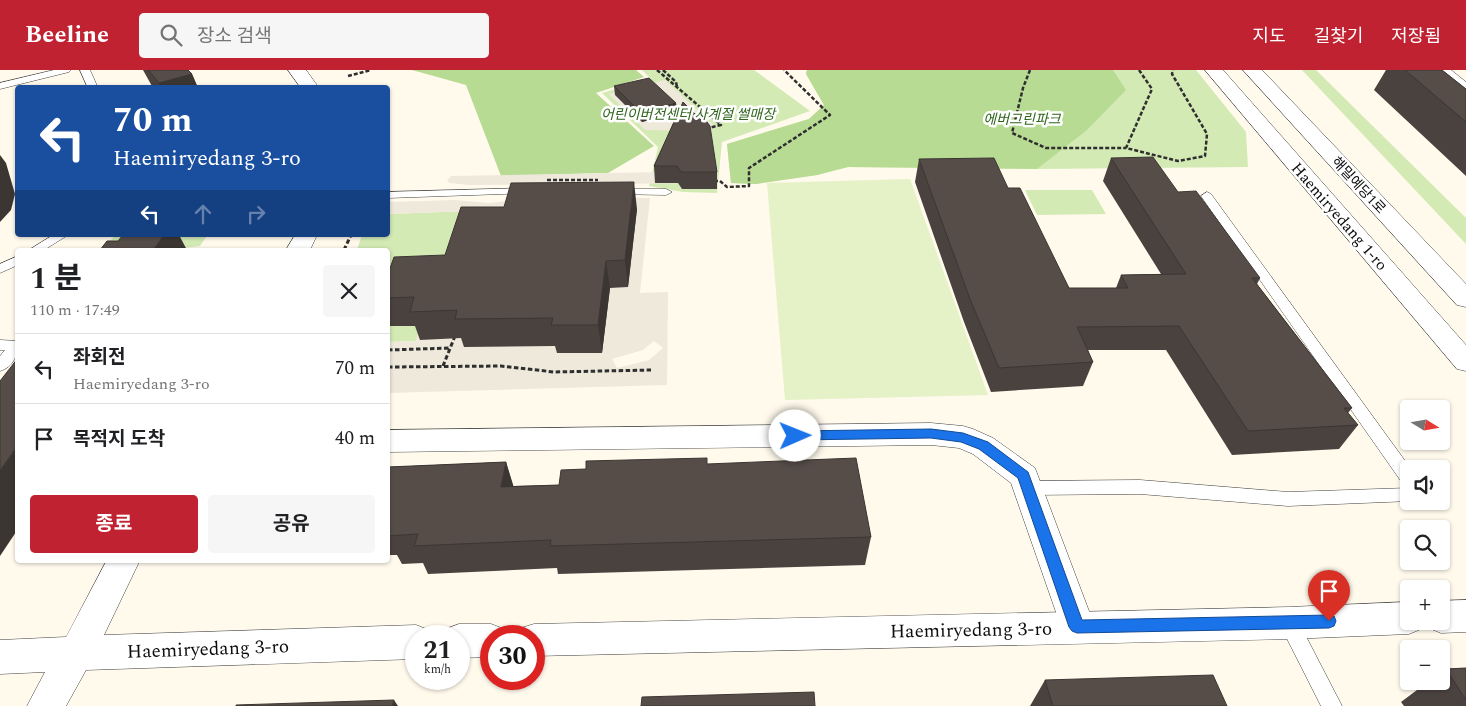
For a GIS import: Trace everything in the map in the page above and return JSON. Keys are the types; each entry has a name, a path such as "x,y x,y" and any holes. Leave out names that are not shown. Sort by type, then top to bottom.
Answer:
{"street":[{"path":"297,70 308,85"},
{"name":"Haemiryedang 1-ro","path":"1214,70 1466,362"},
{"name":"해밀예당1로","path":"1252,70 1466,300"},
{"path":"390,441 931,434 963,437 983,446 1024,476 1077,627"},
{"path":"46,706 77,652 122,563"},
{"path":"1450,617 1466,616"},
{"name":"Haemiryedang 3-ro","path":"545,640 1290,623 1400,618"},
{"name":"Haemiryedang 3-ro","path":"0,657 77,652 405,642"}],"lane":[{"path":"0,86 66,70"},
{"path":"85,70 92,85"},
{"path":"1444,70 1466,87"},
{"path":"35,78 37,85"},
{"path":"602,186 666,192"},
{"path":"390,194 536,191"},
{"path":"1207,196 1400,466"},
{"path":"39,248 58,237"},
{"path":"0,270 15,262"},
{"path":"0,346 15,346"},
{"path":"0,366 15,348"},
{"path":"1028,488 1140,487 1288,499 1400,495"},
{"path":"1290,623 1332,706"}],"path":[{"path":"348,76 371,70"},
{"path":"657,70 721,125 702,130"},
{"path":"663,70 676,82 677,88"},
{"path":"705,181 720,181 728,187 749,186 749,168 830,115 784,70"},
{"path":"1030,70 1023,88 1012,134 1046,148 1126,148 1178,161 1205,156 1208,134 1172,74 1173,70"},
{"path":"1126,148 1152,89 1140,70"},
{"path":"545,180 602,186"},
{"path":"443,366 456,332"},
{"path":"390,350 450,348"},
{"path":"390,367 500,366 554,372 651,370"}],"green space":[{"path":"412,70 636,70 644,77 596,93 654,146 608,173 501,176 466,85"},
{"name":"어린이버전센터 사계절 썰매장","path":"642,70 754,70 810,111 722,142 717,193 683,192 649,186 658,147 602,93 651,79"},
{"name":"에버그린파크","path":"807,70 1196,70 1246,132 1248,167 1037,169 848,167 817,175 756,184 731,183 727,144 809,119 824,105 806,74"},
{"name":"에버그린파크","path":"807,70 1113,70 1126,90 1087,130 1037,169 848,167 817,175 756,184 731,183 727,144 809,119 824,105 806,74"},
{"path":"1302,70 1316,70 1466,218 1466,244"},
{"path":"910,179 988,395 785,400 767,183"},
{"path":"1025,190 1092,190 1106,214 1037,215"},
{"path":"470,211 430,295 416,341 390,342 390,248 358,248 361,237 390,237 390,214"},
{"path":"114,237 206,237 200,246 182,248 102,248"}],"shaded area":[{"path":"665,80 716,127 706,131 645,130 609,94"},
{"path":"717,171 714,183 469,185 447,181 451,176"},
{"path":"538,196 650,198 640,293 668,292 667,385 390,393 390,342 416,341 430,295 470,211 390,214 390,202 455,200 489,203","holes":["637,209 628,287 610,288 602,353 559,343","654,341 663,348 649,360 617,368 612,359 643,350"]}],"building":[{"path":"148,70 188,70 192,74 159,83"},
{"path":"1405,70 1442,70 1466,89 1466,122"},
{"path":"649,78 676,103 641,113 614,86"},
{"path":"683,102 695,114 701,114 710,126 717,172 681,172 677,166 654,166"},
{"path":"1153,157 1178,192 1196,191 1260,278 1252,278 1352,408 1344,408 1358,425 1248,431 1179,326 1077,327 1093,362 999,368 970,299 919,159 994,158 1008,188 1020,188 1069,288 1128,288 1121,275 1186,274 1111,158"},
{"path":"634,182 625,260 606,261 598,325 551,325 553,318 455,319 457,310 410,312 414,297 390,298 390,268 394,257 445,255 461,207 504,207 511,183"},
{"path":"121,237 163,237 154,248 102,248 107,241 118,241"},
{"path":"15,362 15,449 0,470 0,381"},
{"path":"707,458 707,464 856,458 871,537 550,546 551,540 414,546 418,534 390,536 390,467 506,462 501,487 559,485 561,470 586,469 586,461"},
{"path":"1466,668 1466,700 1450,675 1450,669"},
{"path":"1213,675 1227,706 1053,706 1045,680"},
{"path":"814,692 815,706 641,706 642,697"},
{"path":"394,700 392,706 236,706 236,705"}],"route":[{"path":"795,436 931,434 963,437 983,446 1024,476 1077,627 1329,621"}]}
